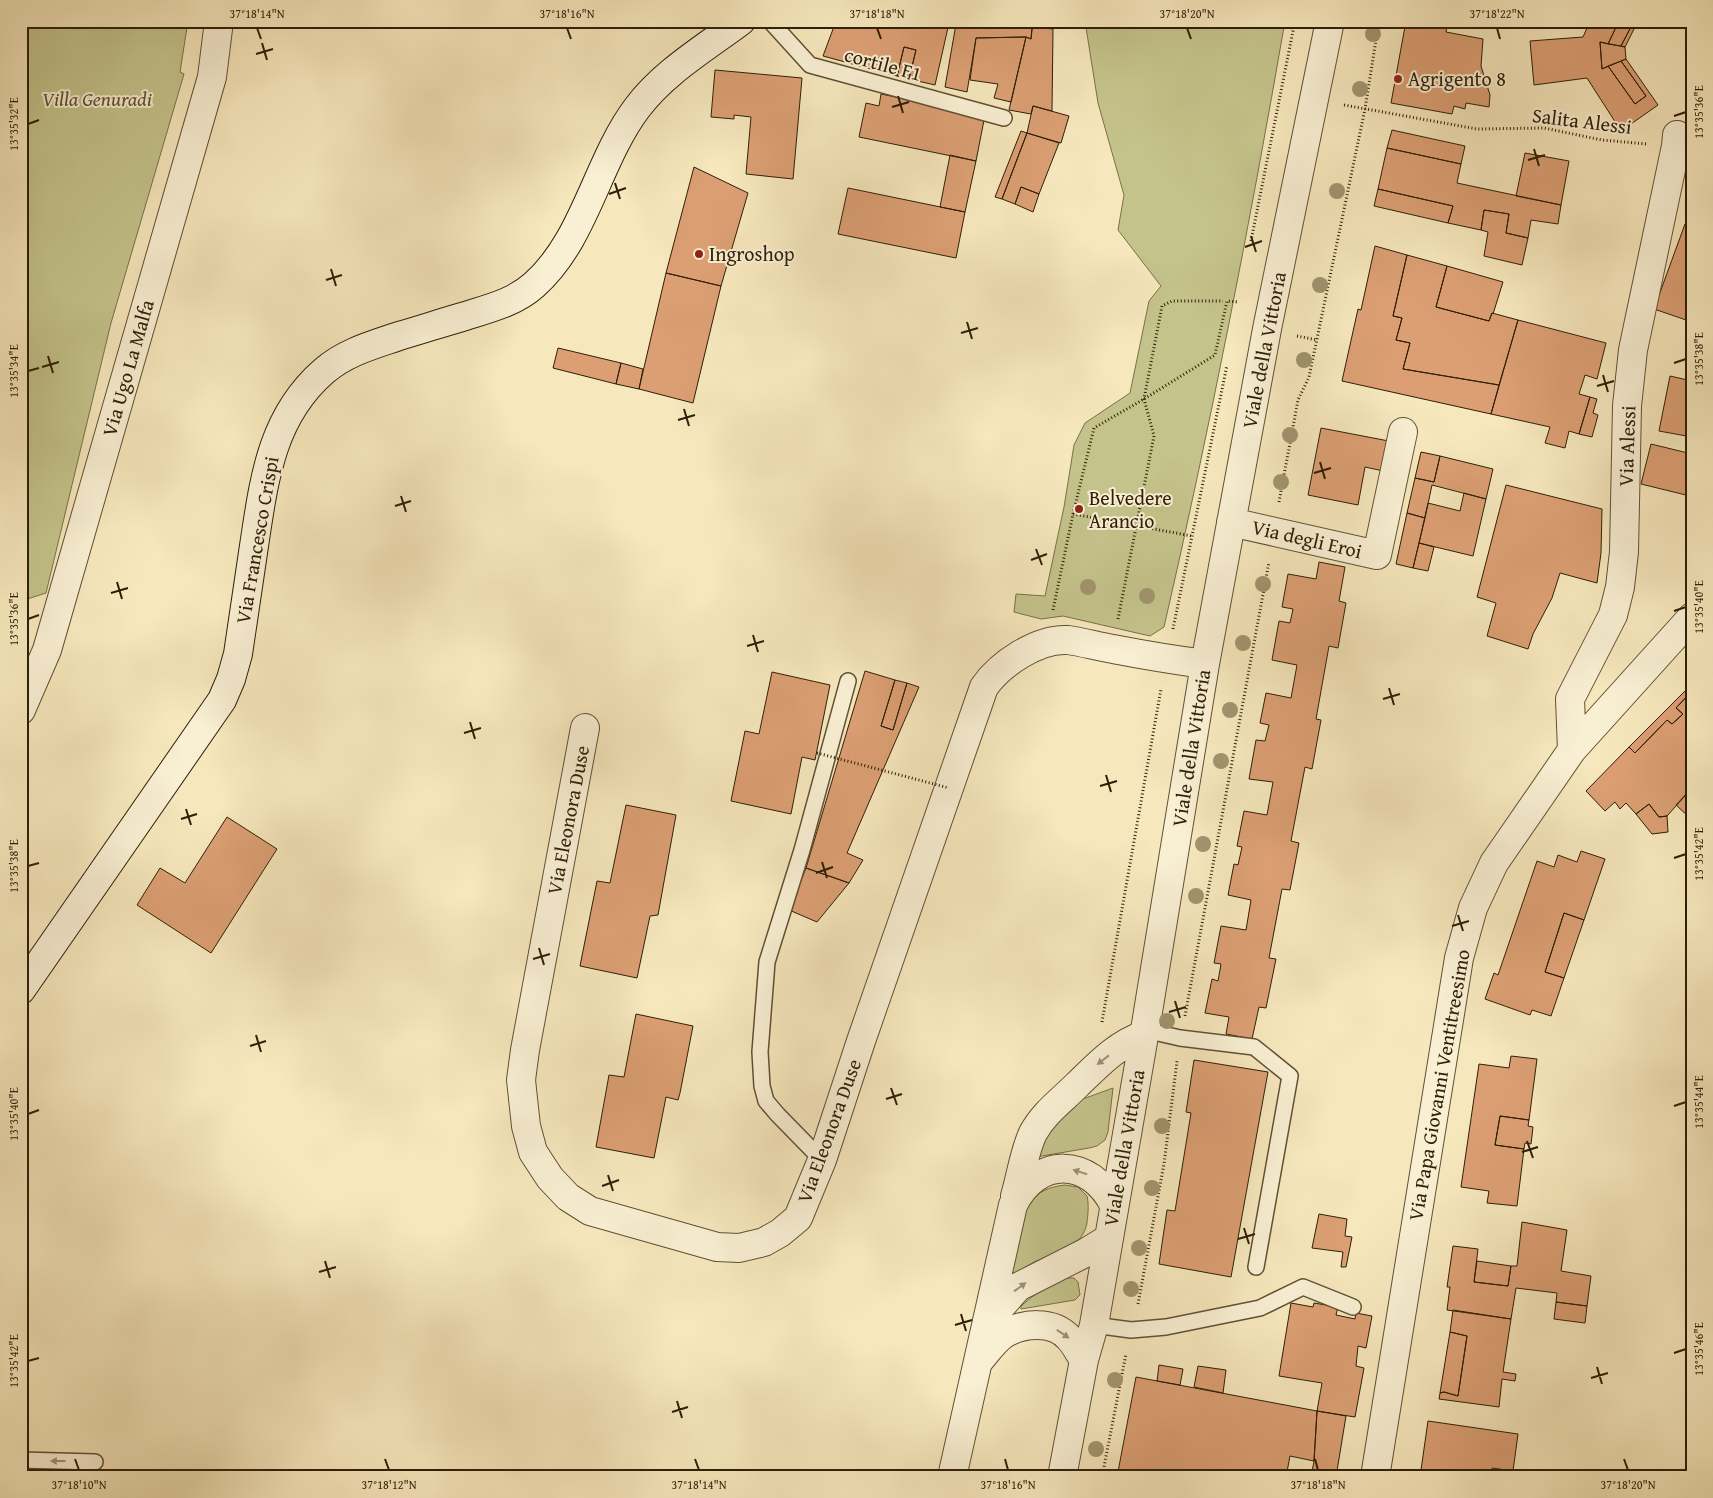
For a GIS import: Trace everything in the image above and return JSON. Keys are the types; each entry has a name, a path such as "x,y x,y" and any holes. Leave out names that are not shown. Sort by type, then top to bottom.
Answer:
{"street":[{"name":"Via Ugo La Malfa","path":"21,710 47,650 210,86 219,21"},
{"name":"Via Francesco Crispi","path":"21,990 222,700 231,679 238,654 264,478 274,445 287,415 324,371 344,357 367,346 508,302 533,286 554,263 571,236 613,150 636,109 660,81 741,21"},
{"name":"Viale della Vittoria","path":"1062,1477 1084,1360 1094,1325 1204,664 1267,329 1330,21"},
{"name":"Via Alessi","path":"1572,750 1570,699 1613,615 1620,586 1624,552 1626,406 1633,350 1677,140"},
{"name":"Via degli Eroi","path":"1231,522 1376,556 1403,432"},
{"name":"Via Papa Giovanni Ventitreesimo","path":"1375,1477 1459,958 1473,908 1494,863 1572,750 1692,617"},
{"name":"Via Eleonora Duse","path":"585,728 530,1017 521,1080 526,1126 533,1152 550,1178 568,1198 590,1212 717,1247 739,1248 764,1242 780,1233 798,1218 822,1160 984,688 1000,669 1021,654 1054,642 1067,640 1166,659 1204,664"},
{"path":"952,1477 1013,1205 1033,1135 1044,1116 1094,1068 1127,1041 1144,1032"},
{"path":"1013,1205 1019,1193 1028,1182 1039,1174 1052,1170 1066,1169 1090,1176 1100,1183 1109,1193 1114,1205"},
{"path":"986,1322 1018,1287 1085,1253 1108,1239"},
{"path":"978,1362 1004,1334 1033,1325 1048,1326 1068,1336 1084,1360"}],"lane":[{"name":"cortile F1","path":"770,21 810,65 1004,118"},
{"path":"822,1160 766,1101 762,1086 760,1052 767,962 802,850 848,682"},
{"path":"1144,1032 1254,1047 1290,1076 1256,1267"},
{"path":"1094,1325 1131,1330 1166,1327 1260,1308 1303,1287 1353,1307"},
{"path":"21,1460 95,1462"}],"path":[{"path":"1251,244 1295,21"},
{"path":"1102,1477 1131,1330 1140,1299 1164,1164 1180,1038 1298,400 1309,377 1365,109 1379,21"},
{"name":"Salita Alessi","path":"1314,100 1476,129 1544,128 1602,140 1677,140"},
{"path":"1238,309 1241,292"},
{"path":"1112,649 1154,436 1144,399 1162,306 1172,301 1224,301"},
{"path":"1062,612 1052,610 1094,428 1215,355 1227,301 1239,302"},
{"path":"1094,1068 1166,659 1228,361"},
{"path":"1073,514 1192,536"},
{"path":"816,752 949,788"}],"green space":[{"name":"Villa Genuradi","path":"21,21 188,21 180,72 184,74 111,323 46,593 21,601"},
{"path":"1085,21 1285,21 1229,325 1181,552 1164,627 1150,636 1063,616 1041,619 1014,612 1016,594 1045,596 1064,507 1074,445 1085,423 1130,393 1149,301 1161,286 1118,230 1124,195 1098,103"},
{"path":"1113,1088 1108,1132 1105,1140 1097,1146 1089,1148 1036,1157 1047,1128 1080,1100"},
{"path":"1065,1185 1078,1187 1087,1196 1087,1223 1080,1239 1059,1253 1034,1262 1008,1279 1023,1216 1031,1201 1044,1190"},
{"path":"1067,1278 1074,1278 1078,1282 1080,1295 1075,1300 1021,1309 1021,1306 1043,1289"}],"building":[{"path":"836,21 938,21 949,23 935,85 909,79 916,50 904,47 897,76 823,56"},
{"path":"956,21 995,21 995,28 956,24"},
{"path":"995,21 1033,21 1031,39 1026,37 976,38 967,92 945,87 956,24 995,28"},
{"path":"1406,21 1448,21 1446,32 1483,39 1481,66 1490,95 1489,107 1466,103 1465,109 1454,106 1452,114 1391,103"},
{"path":"1590,21 1619,21 1608,44 1600,42 1602,69 1608,66 1635,104 1646,96 1621,61 1626,59 1658,105 1621,131 1587,78 1534,85 1530,41 1583,37"},
{"path":"1619,21 1634,21 1621,46 1608,44"},
{"path":"1634,21 1638,21 1625,47 1621,46"},
{"path":"1032,27 1053,29 1052,111 1033,106 1031,114 1009,110 1026,37 1031,39"},
{"path":"1026,37 1011,102 994,98 998,84 970,80 976,38"},
{"path":"1600,42 1625,47 1626,59 1602,69"},
{"path":"904,47 916,50 909,79 897,76"},
{"path":"1621,61 1646,96 1635,104 1608,66"},
{"path":"715,70 802,78 793,179 746,174 751,117 734,115 734,119 711,117"},
{"path":"881,94 985,115 976,161 859,137 866,103 879,106"},
{"path":"1033,106 1069,116 1061,143 1027,133"},
{"path":"1392,130 1465,146 1461,164 1387,148"},
{"path":"1021,131 1027,133 1002,199 995,197"},
{"path":"1027,133 1059,143 1039,194 1021,187 1015,204 1002,199"},
{"path":"1387,148 1461,164 1457,183 1561,205 1558,224 1531,220 1528,238 1506,233 1509,214 1484,210 1481,230 1448,223 1453,206 1378,189"},
{"path":"1525,153 1569,161 1561,205 1516,196"},
{"path":"950,155 976,161 965,212 940,207"},
{"path":"694,167 748,193 721,286 666,273"},
{"path":"1021,187 1039,194 1033,212 1015,204"},
{"path":"848,188 965,212 956,258 838,234"},
{"path":"1378,189 1453,206 1448,223 1374,206"},
{"path":"1484,210 1509,214 1506,233 1528,238 1522,265 1484,256 1488,232 1481,230"},
{"path":"1685,224 1692,227 1692,322 1654,309"},
{"path":"1375,246 1407,255 1393,316 1402,318 1396,340 1410,343 1403,369 1499,385 1491,414 1342,381 1358,309 1361,310"},
{"path":"1407,255 1447,266 1436,307 1489,321 1492,313 1518,320 1499,385 1403,369 1410,343 1396,340 1402,318 1393,316"},
{"path":"1447,266 1503,282 1489,321 1436,307"},
{"path":"666,273 721,286 693,403 639,389"},
{"path":"1518,320 1606,343 1597,379 1585,375 1579,394 1590,397 1579,434 1569,431 1565,448 1545,443 1550,427 1491,414"},
{"path":"558,348 621,363 616,384 553,368"},
{"path":"621,363 643,369 639,389 616,384"},
{"path":"1670,376 1692,381 1692,437 1659,431"},
{"path":"1590,397 1597,399 1593,413 1598,415 1592,437 1579,434"},
{"path":"1321,428 1394,442 1388,472 1365,467 1358,505 1308,495"},
{"path":"1651,444 1692,454 1692,509 1687,508 1690,496 1641,484"},
{"path":"1421,452 1440,456 1434,482 1415,478"},
{"path":"1440,456 1493,469 1486,499 1432,485 1425,518 1407,513 1415,478 1434,482"},
{"path":"1506,485 1602,509 1601,553 1597,583 1560,573 1552,598 1533,634 1528,649 1487,636 1496,603 1477,597"},
{"path":"1464,493 1486,499 1473,556 1419,543 1428,503 1460,511"},
{"path":"1407,513 1425,518 1413,568 1396,564"},
{"path":"1419,543 1434,547 1428,571 1413,568"},
{"path":"1319,562 1345,567 1339,601 1346,603 1338,648 1329,646 1316,719 1321,720 1312,769 1305,767 1291,841 1299,843 1290,890 1282,889 1269,958 1276,959 1266,1008 1259,1007 1252,1039 1226,1034 1229,1017 1205,1013 1212,979 1218,981 1221,964 1214,963 1221,926 1246,930 1251,900 1228,895 1234,864 1238,865 1242,847 1237,846 1244,811 1267,815 1273,782 1249,779 1256,740 1265,741 1269,725 1260,723 1266,693 1291,698 1297,665 1272,660 1279,621 1290,623 1293,609 1282,607 1288,574 1316,579"},
{"path":"865,671 895,680 881,726 893,730 907,683 919,687 847,853 863,860 849,883 806,868"},
{"path":"772,672 830,685 815,760 802,757 791,814 731,801 745,731 759,734"},
{"path":"895,680 907,683 893,730 881,726"},
{"path":"1692,684 1692,691 1676,708 1683,714 1672,724 1667,720 1635,753 1629,747"},
{"path":"1692,691 1692,788 1667,816 1659,817 1649,804 1636,814 1626,803 1620,809 1615,802 1605,811 1586,791 1629,747 1635,753 1667,720 1672,724 1683,714 1676,708"},
{"path":"1689,791 1692,794 1692,816 1690,818 1676,805"},
{"path":"1649,804 1659,817 1667,816 1668,832 1652,834 1636,814"},
{"path":"626,805 676,815 658,915 650,916 637,978 580,966 597,881 610,883"},
{"path":"227,817 277,849 211,953 137,905 160,868 185,883"},
{"path":"1581,851 1605,859 1584,920 1564,913 1545,972 1564,978 1551,1016 1532,1010 1530,1015 1485,999 1494,973 1498,975 1537,861 1554,867 1558,855 1577,862"},
{"path":"806,868 849,883 817,922 789,910"},
{"path":"1564,913 1584,920 1564,978 1545,972"},
{"path":"636,1014 693,1026 678,1100 666,1097 654,1158 596,1147 609,1075 624,1077"},
{"path":"1511,1056 1537,1059 1529,1120 1500,1116 1495,1145 1524,1149 1517,1206 1487,1203 1489,1191 1461,1187 1479,1064 1509,1068"},
{"path":"1194,1060 1268,1072 1231,1277 1159,1264 1167,1210 1175,1211 1191,1113 1186,1112"},
{"path":"1500,1116 1529,1120 1528,1126 1533,1127 1531,1144 1525,1143 1524,1149 1495,1145"},
{"path":"1319,1214 1347,1219 1345,1236 1352,1237 1346,1267 1341,1267 1343,1252 1312,1248"},
{"path":"1522,1222 1567,1230 1561,1271 1591,1276 1587,1306 1556,1302 1557,1293 1516,1288 1511,1319 1447,1310 1450,1287 1447,1287 1453,1246 1478,1249 1474,1282 1508,1286 1511,1266 1517,1266"},
{"path":"1477,1261 1511,1266 1508,1286 1474,1282"},
{"path":"1556,1302 1587,1306 1585,1323 1554,1319"},
{"path":"1291,1303 1313,1307 1314,1303 1338,1307 1336,1315 1355,1319 1356,1313 1372,1316 1366,1348 1358,1346 1356,1366 1364,1368 1355,1417 1317,1411 1322,1383 1279,1376"},
{"path":"1453,1310 1511,1319 1503,1372 1516,1374 1515,1381 1502,1379 1499,1407 1439,1399 1440,1393 1444,1392 1458,1396 1467,1336 1450,1332"},
{"path":"1450,1332 1467,1336 1458,1396 1444,1392 1440,1393"},
{"path":"1159,1365 1183,1369 1180,1385 1157,1381"},
{"path":"1198,1366 1226,1370 1223,1393 1194,1387"},
{"path":"1136,1377 1317,1411 1314,1461 1290,1456 1286,1477 1211,1477 1177,1470 1175,1477 1117,1477"},
{"path":"1317,1411 1346,1416 1336,1477 1311,1477 1314,1461"},
{"path":"1428,1421 1518,1434 1513,1471 1492,1468 1490,1477 1420,1477"}],"place":[{"name":"Agrigento 8","path":"1398,79"},
{"name":"Ingroshop","path":"699,254"},
{"name":"Belvedere Arancio","path":"1079,509"}]}
